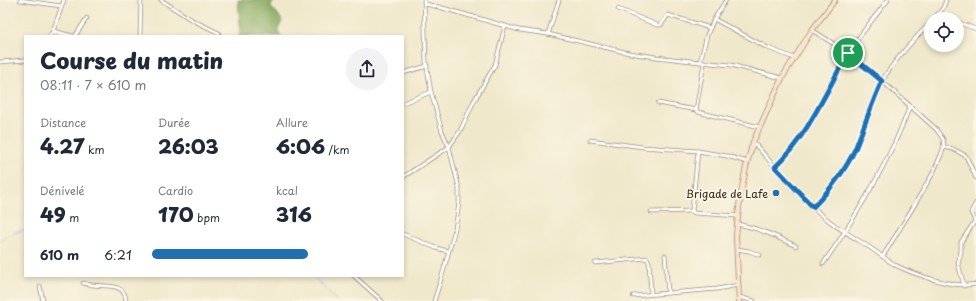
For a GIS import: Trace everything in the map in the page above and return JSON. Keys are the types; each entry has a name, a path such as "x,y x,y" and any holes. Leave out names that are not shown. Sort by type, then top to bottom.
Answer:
{"street":[{"path":"20,0 61,6"},
{"path":"51,35 64,0"},
{"path":"140,35 141,0"},
{"path":"162,0 192,20 219,33"},
{"path":"424,0 427,66 431,92 442,131 449,147 459,188 456,229 448,251 434,301"},
{"path":"548,34 559,0"},
{"path":"696,110 702,62 710,28 726,0"},
{"path":"754,301 739,299 736,248 738,216 747,162 753,142 782,78 812,30 834,0"},
{"path":"775,167 806,129 848,53 888,0"},
{"path":"940,12 946,0"},
{"path":"425,4 505,26 548,34 629,53 730,65 782,78"},
{"path":"618,9 657,25 661,25 668,15 710,28"},
{"path":"75,35 87,18"},
{"path":"714,19 768,48 794,58"},
{"path":"964,25 976,29"},
{"path":"404,176 449,147 460,131 494,64 505,26"},
{"path":"812,30 848,53 882,81 940,134 943,139 944,146 933,173 883,256"},
{"path":"813,207 828,192 841,174 859,140 872,102 882,81 898,58 924,30"},
{"path":"53,31 70,35"},
{"path":"0,62 24,60"},
{"path":"404,73 427,66"},
{"path":"404,103 431,92"},
{"path":"658,104 696,110 698,112 760,127"},
{"path":"823,264 846,232 865,200 891,152 910,106"},
{"path":"590,140 643,147 698,151 727,156 747,162"},
{"path":"753,142 813,207 839,228 896,265 920,276 964,286 976,284"},
{"path":"944,146 966,156 976,178"},
{"path":"692,212 698,151"},
{"path":"964,286 958,263 962,252 961,242 975,221 972,212 976,203"},
{"path":"651,212 692,212 738,216"},
{"path":"737,224 752,227 796,246"},
{"path":"404,234 430,246 448,251"},
{"path":"736,248 760,255"},
{"path":"664,254 668,293"},
{"path":"595,263 647,258 649,262 651,294"},
{"path":"355,277 382,301"},
{"path":"83,283 93,286 104,285 116,287 123,291 126,301"},
{"path":"633,296 717,289 739,285"},
{"path":"40,286 44,301"}],"green space":[{"path":"238,0 276,0 271,4 271,8 277,13 282,21 278,29 280,35 239,35 240,25"}],"waterway":[{"path":"0,240 16,232 24,230"},
{"path":"314,277 338,301"}],"place":[{"name":"Brigade de Lafe","path":"776,193"}],"route":[{"path":"848,53 882,81 868,112 859,140 841,174 828,192 813,207 775,167 806,129 848,53"}]}
